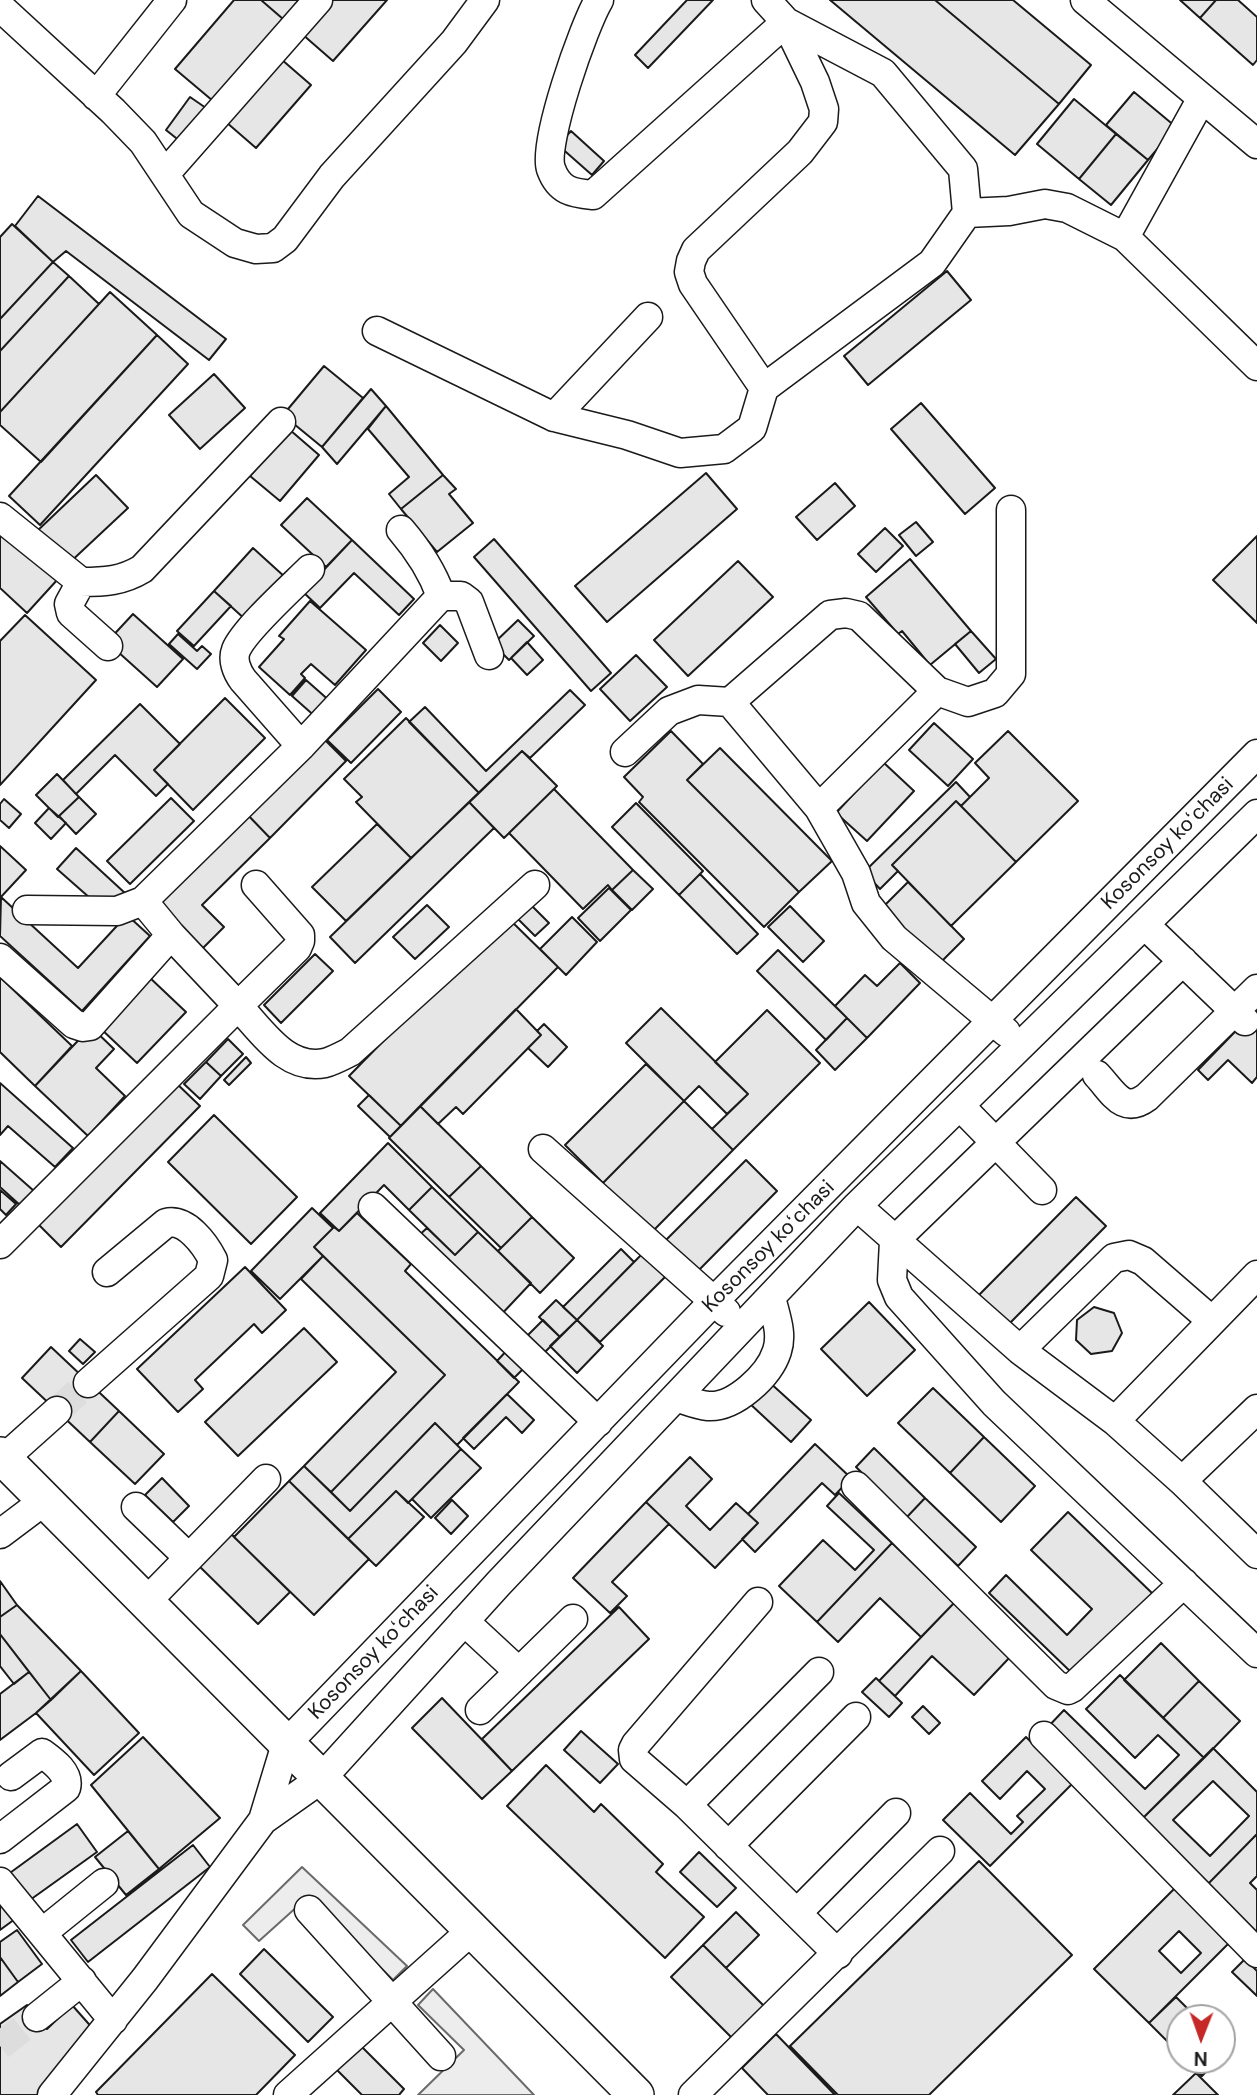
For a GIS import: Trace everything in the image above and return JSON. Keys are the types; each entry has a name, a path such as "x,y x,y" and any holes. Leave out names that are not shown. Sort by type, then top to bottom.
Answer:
{"main road":[{"path":"1,1458 636,2095"}],"street":[{"path":"96,96 172,0"},
{"path":"164,174 317,0"},
{"path":"11,8 143,142 191,214 234,243 256,249 273,248 285,239 332,176 454,42 485,0"},
{"path":"599,0 589,17 566,82 553,137 550,166 558,182 571,193 593,195 786,22"},
{"path":"764,388 693,285 690,272 691,261 704,240 800,152 823,122 824,109 815,82 786,22 766,0"},
{"path":"1085,0 1202,98 1252,135"},
{"path":"377,331 554,417 627,435 680,453 724,449 751,428 764,388 932,263 967,213 963,169 883,73 786,22"},
{"path":"1125,237 1202,98"},
{"path":"967,213 1009,211 1045,204 1067,208 1125,237 1257,366"},
{"path":"554,417 648,317"},
{"path":"0,517 81,582 128,578 142,569 281,422"},
{"path":"625,752 669,710 698,700 730,702 830,615 846,613 859,616 937,691 968,702 995,693 1011,674 1011,510"},
{"path":"401,530 417,548 433,574 441,596"},
{"path":"301,747 243,680 236,669 235,651 245,636 310,569"},
{"path":"81,582 69,604 71,613 108,646"},
{"path":"27,909 117,912 143,901 301,747 441,596 461,596 469,602 489,655"},
{"path":"819,808 937,691"},
{"path":"730,702 819,808 856,873 866,903 894,938 993,1020 1020,1046"},
{"name":"Kosonsoy koʻchasi","path":"286,1744 714,1301 1257,754"},
{"name":"Kosonsoy koʻchasi","path":"263,1820 321,1779 464,1621 858,1206 1257,814"},
{"path":"0,1244 297,948 300,935 256,885"},
{"path":"143,901 171,935 289,1059 306,1064 325,1063 350,1052 535,885"},
{"path":"1145,925 1240,1017"},
{"path":"0,958 74,1024 83,1027 89,1026 171,935"},
{"path":"1183,961 894,1241 892,1280 899,1297 994,1403 1257,1653"},
{"path":"1097,1075 1122,1102 1137,1104 1240,1017 1257,989"},
{"path":"960,1106 1042,1189"},
{"path":"543,1149 743,1327"},
{"path":"858,1206 894,1241 1020,1350 1115,1421 1257,1554"},
{"path":"373,1207 598,1422"},
{"path":"89,1383 209,1276 213,1260 185,1225 172,1222 166,1223 107,1272"},
{"path":"1020,1350 1114,1258 1129,1255 1143,1261 1211,1320"},
{"path":"1115,1421 1257,1275"},
{"path":"676,1397 708,1406 730,1403 753,1385 777,1352 779,1332 771,1297"},
{"path":"1182,1481 1257,1409"},
{"path":"1,1458 57,1411"},
{"path":"146,1602 266,1479"},
{"path":"856,1486 1062,1689 1072,1688 1184,1583"},
{"path":"0,1534 44,1501"},
{"path":"136,1507 189,1558"},
{"path":"758,1602 633,1750 634,1759 687,1805 838,1954"},
{"path":"480,1710 573,1619"},
{"path":"464,1621 519,1672"},
{"path":"687,1805 819,1672"},
{"path":"728,1846 856,1717"},
{"path":"1044,1736 1257,1953"},
{"path":"52,2095 113,2020 263,1820 286,1744"},
{"path":"0,1839 66,1788 68,1783 65,1774 42,1753 11,1776"},
{"path":"797,1913 896,1813"},
{"path":"710,2089 838,1954 940,1852"},
{"path":"0,1882 113,2020"},
{"path":"42,1933 104,1883"},
{"path":"309,1910 441,2056"},
{"path":"288,2095 471,1931"},
{"path":"37,2017 82,1980"}],"shaded area":[{"path":"302,1867 407,1966 393,1980 309,1896 259,1941 243,1925"},
{"path":"433,1989 534,2095 418,2095 464,2050 418,2005"}],"building":[{"path":"234,0 261,0 283,19 213,101 175,69"},
{"path":"261,0 299,0 283,19"},
{"path":"332,0 387,0 333,61 302,34"},
{"path":"687,0 713,0 648,68 635,55"},
{"path":"830,0 935,0 1059,104 1015,155"},
{"path":"935,0 1013,0 1091,65 1059,104"},
{"path":"1180,0 1216,0 1200,18"},
{"path":"1216,0 1238,0 1257,17 1257,60 1253,65 1200,18"},
{"path":"281,59 311,85 256,148 226,122"},
{"path":"1134,92 1176,127 1148,160 1106,125"},
{"path":"190,97 206,108 181,142 166,130"},
{"path":"1074,99 1116,134 1079,179 1037,144"},
{"path":"571,131 604,161 592,175 558,145"},
{"path":"1116,134 1148,160 1111,205 1079,179"},
{"path":"38,196 226,339 209,360 66,251 53,262 15,226"},
{"path":"12,224 53,262 0,319 0,237"},
{"path":"53,262 69,276 0,351 0,319"},
{"path":"947,271 971,300 868,385 844,356"},
{"path":"69,276 99,304 0,412 0,351"},
{"path":"110,292 157,335 41,462 0,425 0,412"},
{"path":"157,335 188,364 40,525 9,496"},
{"path":"324,366 363,398 322,447 283,415"},
{"path":"214,374 245,408 200,449 169,415"},
{"path":"371,389 386,406 337,464 322,447"},
{"path":"921,403 995,488 965,514 891,429"},
{"path":"386,406 443,475 401,509 389,494 409,477 368,429"},
{"path":"290,430 319,455 280,501 250,476"},
{"path":"706,473 737,509 607,622 575,586"},
{"path":"96,475 128,508 66,566 35,533"},
{"path":"443,475 456,489 449,494 473,523 437,552 401,509"},
{"path":"835,483 855,506 817,540 796,517"},
{"path":"307,498 352,540 326,567 281,525"},
{"path":"916,522 933,542 916,556 899,535"},
{"path":"0,526 58,579 27,613 0,588"},
{"path":"885,528 903,546 876,572 858,554"},
{"path":"1257,536 1257,623 1213,580"},
{"path":"494,539 611,673 591,691 474,557"},
{"path":"352,540 414,599 399,615 354,573 320,608 303,592"},
{"path":"253,548 286,578 247,621 214,591"},
{"path":"910,559 971,631 930,665 902,631 898,634 866,597"},
{"path":"738,561 773,597 688,676 654,640"},
{"path":"214,591 231,606 194,646 177,631"},
{"path":"310,601 366,650 335,685 311,664 301,674 305,678 290,695 259,667 284,639 279,636"},
{"path":"133,614 183,659 157,687 107,642"},
{"path":"25,615 96,680 0,785 0,641"},
{"path":"518,620 534,636 509,660 493,644"},
{"path":"440,625 458,643 441,661 423,643"},
{"path":"971,631 996,659 979,673 955,644"},
{"path":"178,634 197,651 202,646 211,654 197,669 169,644"},
{"path":"527,642 543,660 527,675 511,658"},
{"path":"636,655 667,687 630,721 600,689"},
{"path":"306,680 332,703 318,719 292,696"},
{"path":"378,689 401,712 351,763 327,740"},
{"path":"570,690 585,705 530,758 522,751 479,793 409,722 425,707 486,771"},
{"path":"225,698 265,738 193,810 154,770"},
{"path":"140,704 180,744 154,770 168,784 156,796 115,755 76,794 63,780"},
{"path":"406,718 479,793 411,858 356,802 362,797 344,779"},
{"path":"934,723 973,759 948,786 909,750"},
{"path":"671,731 703,764 687,780 799,892 764,927 639,802 643,797 624,777"},
{"path":"1008,731 1078,801 1016,862 961,806 989,778 975,763"},
{"path":"322,737 346,761 270,838 246,813"},
{"path":"720,748 832,861 799,892 687,780"},
{"path":"522,751 557,786 504,838 469,802"},
{"path":"883,762 914,791 867,841 836,813"},
{"path":"57,774 79,797 58,817 36,795"},
{"path":"956,782 970,797 961,806 956,801 892,865 898,871 880,889 864,872"},
{"path":"554,789 633,870 612,890 608,885 583,909 509,833"},
{"path":"79,797 96,814 76,834 59,816"},
{"path":"171,798 194,821 130,884 107,861"},
{"path":"4,799 21,814 9,828 0,820 0,804"},
{"path":"956,801 1016,862 951,926 892,865"},
{"path":"469,802 494,828 355,963 330,937"},
{"path":"636,803 703,871 679,895 612,827"},
{"path":"49,808 66,823 51,839 35,823"},
{"path":"242,809 270,838 202,905 224,927 200,951 150,902"},
{"path":"377,824 411,858 346,921 312,887"},
{"path":"0,846 26,870 0,898"},
{"path":"76,848 126,894 99,906 57,869"},
{"path":"633,870 653,889 632,910 612,890"},
{"path":"700,874 758,934 737,954 679,895"},
{"path":"908,882 964,939 939,964 883,907"},
{"path":"609,888 631,910 600,941 578,918"},
{"path":"1,897 78,968 127,915 150,936 82,1011 0,936"},
{"path":"530,904 549,923 535,936 517,918"},
{"path":"427,905 449,927 415,959 393,937"},
{"path":"790,906 824,941 803,962 768,927"},
{"path":"506,916 558,967 401,1126 349,1076"},
{"path":"572,917 597,942 566,975 540,949"},
{"path":"778,950 847,1018 826,1040 757,971"},
{"path":"315,954 333,971 281,1023 264,1005"},
{"path":"900,963 920,983 867,1038 835,1006 865,975 877,986"},
{"path":"148,976 186,1012 137,1063 99,1027"},
{"path":"0,977 72,1046 35,1086 0,1052"},
{"path":"661,1008 748,1094 727,1114 699,1086 684,1101 626,1043"},
{"path":"516,1009 541,1035 463,1114 456,1107 438,1124 420,1106"},
{"path":"1257,1009 1257,1077 1252,1083 1228,1060 1208,1080 1198,1070"},
{"path":"767,1010 820,1063 733,1150 712,1129 748,1094 715,1062"},
{"path":"847,1018 867,1038 835,1070 816,1050"},
{"path":"544,1024 567,1047 548,1067 528,1048 541,1035 537,1031"},
{"path":"91,1027 114,1049 96,1068 125,1096 88,1136 35,1086"},
{"path":"228,1039 243,1054 221,1076 206,1062"},
{"path":"246,1057 251,1063 229,1085 224,1080"},
{"path":"206,1062 221,1076 200,1099 184,1084"},
{"path":"646,1064 684,1101 603,1183 565,1145"},
{"path":"173,1080 200,1106 61,1247 34,1220"},
{"path":"0,1083 73,1148 55,1167 8,1126 0,1135"},
{"path":"369,1095 401,1126 390,1137 358,1106"},
{"path":"684,1101 733,1150 651,1233 602,1184"},
{"path":"420,1106 481,1166 449,1197 389,1138"},
{"path":"214,1115 297,1197 251,1244 168,1162"},
{"path":"388,1143 432,1187 409,1210 384,1185 339,1231 320,1213"},
{"path":"746,1160 777,1191 698,1271 666,1240"},
{"path":"0,1161 34,1191 21,1206 0,1187"},
{"path":"481,1166 532,1217 501,1248 449,1197"},
{"path":"432,1187 478,1232 455,1255 409,1210"},
{"path":"0,1190 16,1204 6,1215 0,1209"},
{"path":"1076,1197 1106,1226 1007,1326 977,1297"},
{"path":"312,1208 333,1228 314,1247 323,1256 280,1299 251,1271"},
{"path":"357,1213 411,1264 405,1271 519,1382 457,1445 435,1423 350,1511 331,1492 445,1375 314,1247 334,1227 339,1231"},
{"path":"532,1217 574,1258 540,1293 498,1251"},
{"path":"427,1228 455,1255 478,1232 531,1283 498,1318 416,1238"},
{"path":"621,1249 634,1262 577,1320 563,1307"},
{"path":"643,1253 666,1276 600,1342 577,1320"},
{"path":"323,1256 445,1375 331,1492 304,1466 396,1372 301,1279"},
{"path":"245,1267 286,1310 262,1333 254,1324 195,1380 203,1389 178,1412 137,1369"},
{"path":"556,1300 577,1320 560,1337 539,1317"},
{"path":"869,1302 915,1350 867,1396 821,1349"},
{"path":"1094,1307 1114,1313 1122,1333 1112,1351 1091,1354 1076,1340 1077,1320"},
{"path":"543,1320 560,1337 544,1353 527,1336"},
{"path":"577,1320 603,1346 577,1373 550,1346"},
{"path":"304,1328 337,1362 238,1456 205,1422"},
{"path":"80,1339 95,1352 83,1364 69,1351"},
{"path":"51,1347 119,1411 90,1442 22,1378"},
{"path":"510,1347 528,1364 514,1378 497,1361"},
{"path":"768,1381 811,1420 791,1442 748,1402"},
{"path":"933,1388 984,1437 950,1473 898,1423"},
{"path":"507,1394 534,1420 522,1433 506,1417 474,1449 463,1438"},
{"path":"119,1411 164,1454 135,1484 90,1442"},
{"path":"435,1423 461,1449 408,1503 396,1491 348,1539 289,1481 304,1466 350,1511"},
{"path":"984,1437 1035,1486 1001,1522 950,1473"},
{"path":"815,1444 851,1478 835,1495 822,1483 755,1552 742,1539 758,1523 748,1514"},
{"path":"874,1448 925,1498 907,1517 856,1467"},
{"path":"461,1449 481,1468 431,1518 412,1499"},
{"path":"690,1457 712,1479 686,1506 710,1530 736,1503 758,1523 715,1568 646,1502"},
{"path":"162,1478 189,1506 173,1522 145,1495"},
{"path":"289,1481 369,1559 314,1615 234,1537"},
{"path":"396,1491 424,1517 376,1566 348,1539"},
{"path":"839,1493 892,1543 817,1622 779,1586 823,1540 855,1570 874,1550 827,1506"},
{"path":"925,1498 976,1547 958,1566 907,1517"},
{"path":"452,1500 468,1516 451,1534 435,1518"},
{"path":"646,1502 669,1524 612,1582 627,1596 610,1613 573,1578"},
{"path":"1068,1512 1153,1594 1074,1675 989,1593 1006,1575 1067,1635 1092,1609 1031,1550"},
{"path":"227,1530 290,1592 258,1624 195,1562"},
{"path":"892,1543 954,1603 921,1637 880,1598 838,1642 817,1622"},
{"path":"0,1581 17,1605 0,1617"},
{"path":"954,1603 1011,1656 974,1695 932,1656 895,1696 879,1681"},
{"path":"17,1605 81,1671 51,1700 0,1634 0,1617"},
{"path":"619,1607 649,1639 512,1771 482,1739"},
{"path":"0,1634 29,1672 14,1684 0,1666"},
{"path":"1161,1643 1199,1681 1163,1718 1124,1680"},
{"path":"81,1671 139,1733 94,1775 36,1713"},
{"path":"29,1672 51,1700 0,1740 0,1694"},
{"path":"1120,1675 1204,1758 1140,1821 1046,1729 1064,1710 1145,1789 1179,1755 1158,1735 1135,1758 1086,1709"},
{"path":"876,1678 902,1703 889,1717 862,1692"},
{"path":"1199,1681 1240,1721 1204,1758 1163,1718"},
{"path":"442,1698 512,1771 482,1799 412,1728"},
{"path":"923,1706 940,1723 929,1734 912,1717"},
{"path":"581,1731 618,1764 600,1783 564,1750"},
{"path":"143,1737 220,1818 159,1869 91,1785"},
{"path":"1026,1737 1073,1783 990,1866 943,1820 970,1793 1011,1834 1023,1822 1017,1816 1045,1789 1027,1771 1000,1799 982,1781"},
{"path":"1213,1748 1257,1792 1257,1834 1206,1886 1140,1821","holes":["1213,1781 1249,1816 1210,1856 1173,1820"]},
{"path":"546,1765 594,1812 601,1804 663,1864 656,1872 704,1917 665,1958 507,1806"},
{"path":"77,1824 97,1852 23,1905 3,1878"},
{"path":"128,1831 159,1869 126,1895 95,1857"},
{"path":"1257,1834 1257,1876 1250,1883 1257,1890 1257,1936 1206,1886"},
{"path":"193,1845 210,1867 88,1962 71,1940"},
{"path":"699,1852 736,1888 717,1907 680,1872"},
{"path":"979,1861 1072,1955 929,2095 838,2095 790,2046"},
{"path":"1177,1886 1232,1940 1149,2023 1094,1969","holes":["1179,1931 1201,1953 1181,1973 1159,1951"]},
{"path":"0,1900 15,1919 0,1930"},
{"path":"736,1912 759,1935 726,1968 703,1945"},
{"path":"17,1930 42,1964 18,1982 0,1957 0,1942"},
{"path":"703,1945 768,2010 736,2042 671,1977"},
{"path":"264,1949 333,2017 308,2042 240,1974"},
{"path":"0,1957 18,1982 0,1996"},
{"path":"1245,1959 1257,1971 1257,1996 1232,1972"},
{"path":"212,1974 295,2055 256,2095 98,2095 96,2092"},
{"path":"1176,1997 1183,2004 1169,2004"},
{"path":"27,2005 47,2029 72,2005 95,2031 43,2095 0,2095 0,2024"},
{"path":"1166,2007 1166,2040 1149,2023"},
{"path":"776,2034 835,2095 768,2095 742,2068"},
{"path":"361,2046 404,2089 399,2095 362,2095 336,2069"},
{"path":"1197,2074 1218,2095 1173,2095"}],"tunnel":[{"path":"57,1411 88,1383"},
{"path":"0,2046 37,2017"}]}
